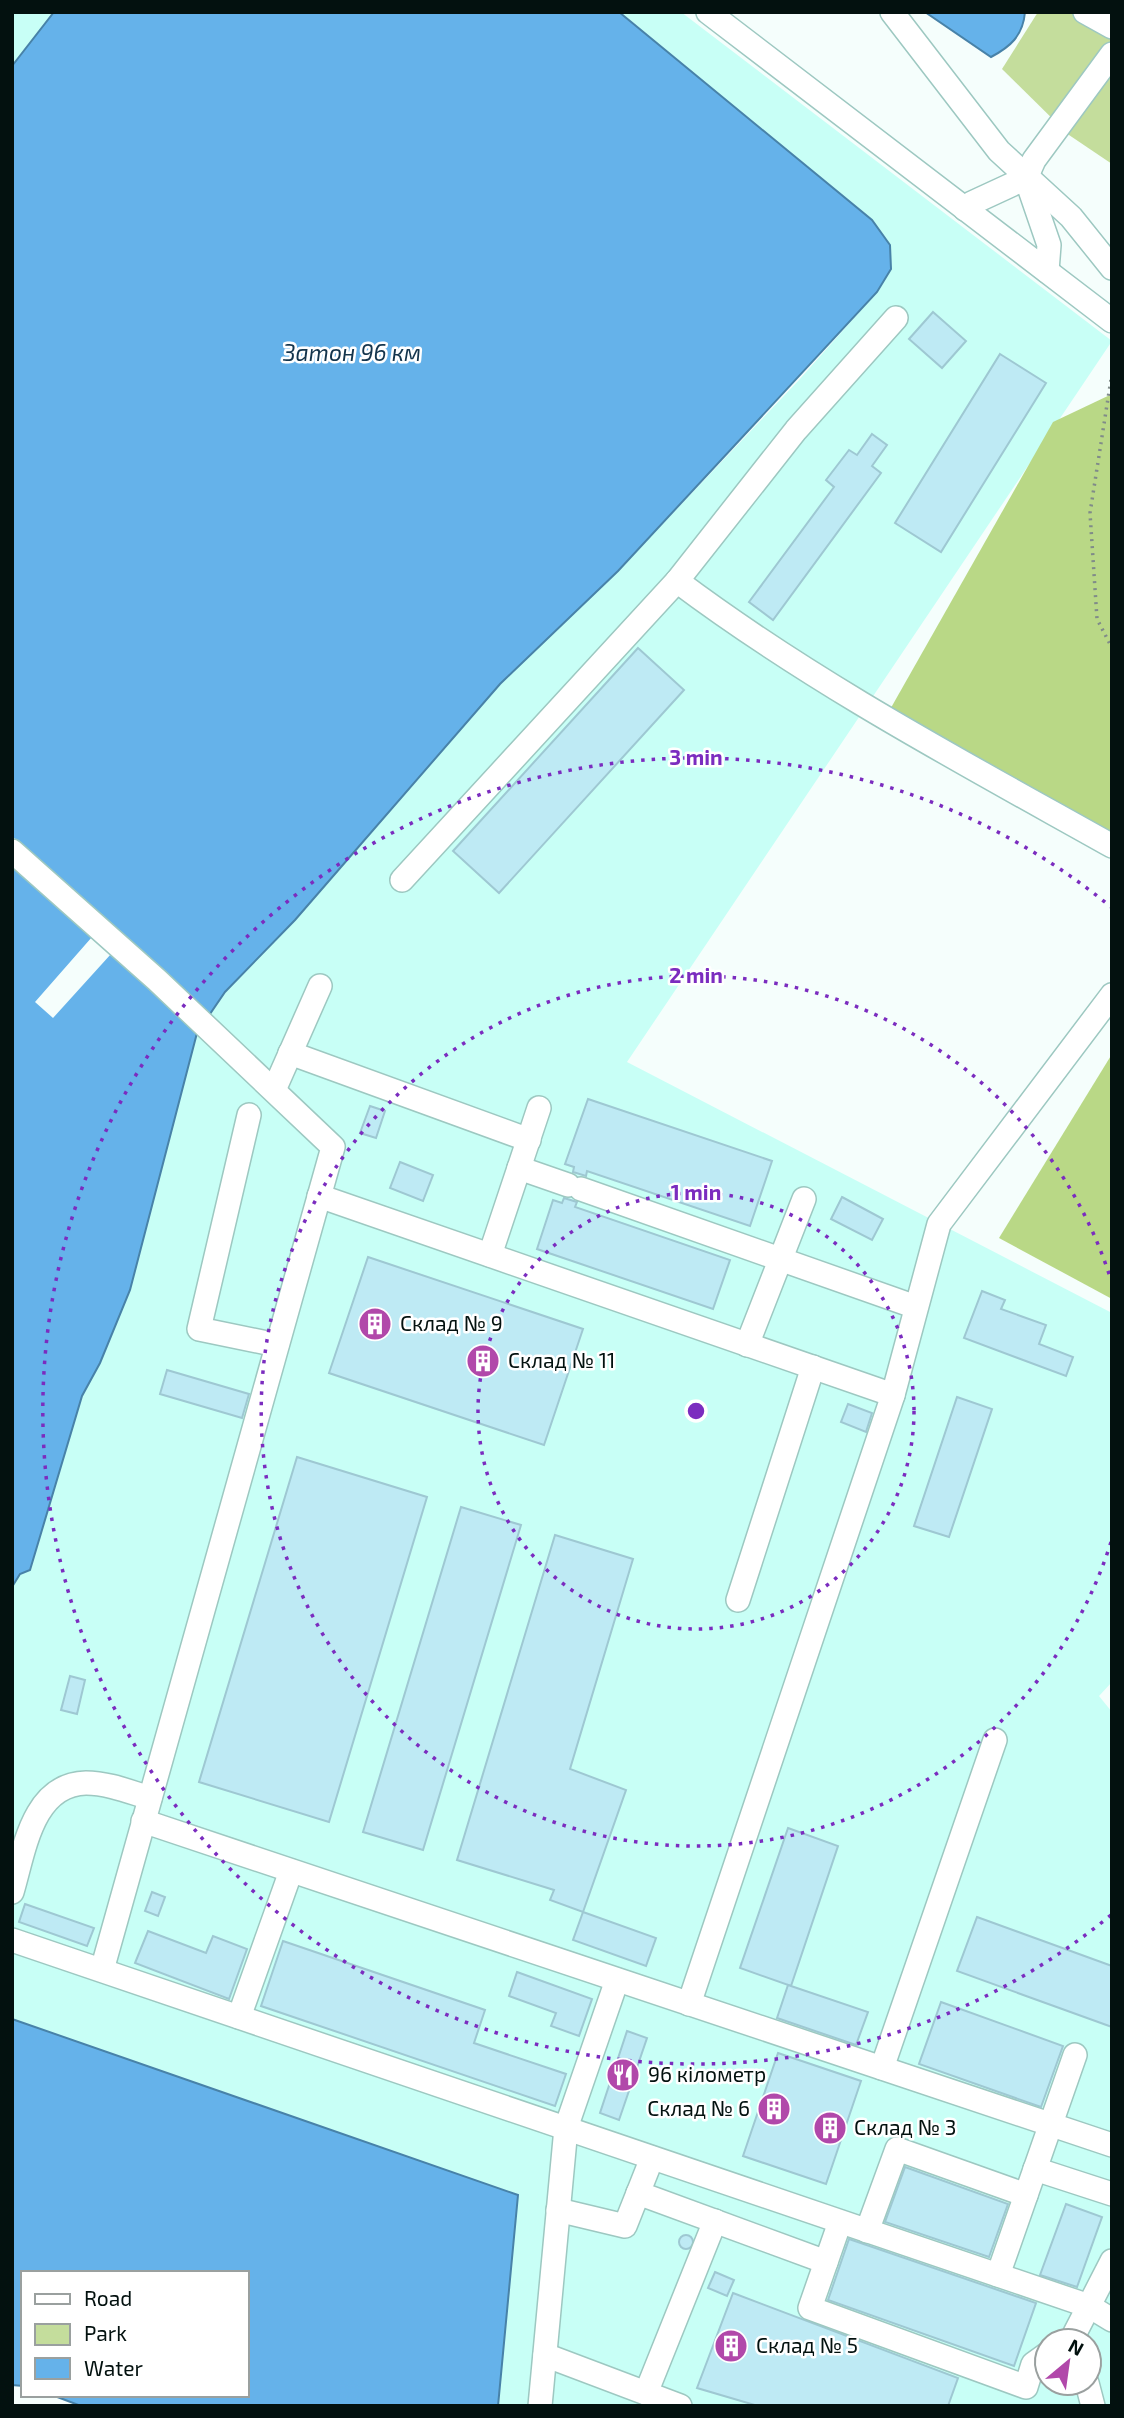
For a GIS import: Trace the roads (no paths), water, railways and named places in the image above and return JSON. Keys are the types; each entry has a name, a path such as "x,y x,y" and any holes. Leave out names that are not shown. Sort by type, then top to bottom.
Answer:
{"street":[{"path":"708,12 1112,321"},
{"path":"892,12 999,151 1070,217 1112,268"},
{"path":"1085,12 1112,27"},
{"path":"965,209 1026,178 1034,160 1112,54"},
{"path":"1026,178 1049,245 1047,271"},
{"path":"402,880 677,581 796,430 896,318"},
{"path":"677,581 736,625 865,707 1112,846"},
{"path":"12,852 157,980 333,1147 102,1970"},
{"path":"274,1090 320,986"},
{"path":"689,2004 892,1395 939,1224 1112,995"},
{"path":"290,1053 529,1140"},
{"path":"490,1255 539,1108"},
{"path":"248,1115 199,1329 277,1345"},
{"path":"519,1168 740,1243 780,1261 916,1307"},
{"path":"319,1196 892,1395"},
{"path":"747,1345 804,1199"},
{"path":"738,1600 813,1367"},
{"path":"882,2068 995,1740"},
{"path":"12,1892 35,1817 47,1800 64,1788 84,1783 105,1785 150,1798"},
{"path":"144,1821 1112,2146"},
{"path":"239,2017 292,1871"},
{"path":"12,1940 1089,2306 1112,2319"},
{"path":"540,2406 566,2128 617,1980"},
{"path":"998,2275 1075,2055"},
{"path":"867,2231 897,2149 1026,2195"},
{"path":"558,2210 625,2226 652,2158"},
{"path":"1035,2169 1112,2194"},
{"path":"638,2193 826,2262"},
{"path":"646,2393 716,2221"},
{"path":"840,2221 810,2308 1026,2387 1033,2364"},
{"path":"1078,2327 1112,2261"},
{"path":"545,2355 680,2406"}],"water":[{"name":"Затон 96 км","path":"54,12 619,12 872,220 890,245 891,269 877,292 618,571 500,684 295,920 225,992 197,1033 130,1290 100,1363 82,1396 30,1570 20,1574 12,1587 12,66"},
{"path":"925,12 1025,12 1022,28 1014,40 991,57"},
{"path":"12,2019 518,2195 498,2406 81,2406 57,2397 248,2397 248,2271 21,2271 21,2386 12,2385"}],"place":[{"name":"Склад № 9","path":"375,1324"},
{"name":"Склад № 11","path":"483,1361"},
{"name":"96 кілометр","path":"623,2075"},
{"name":"Склад № 6","path":"774,2109"},
{"name":"Склад № 3","path":"830,2128"},
{"name":"Склад № 5","path":"731,2346"}]}
